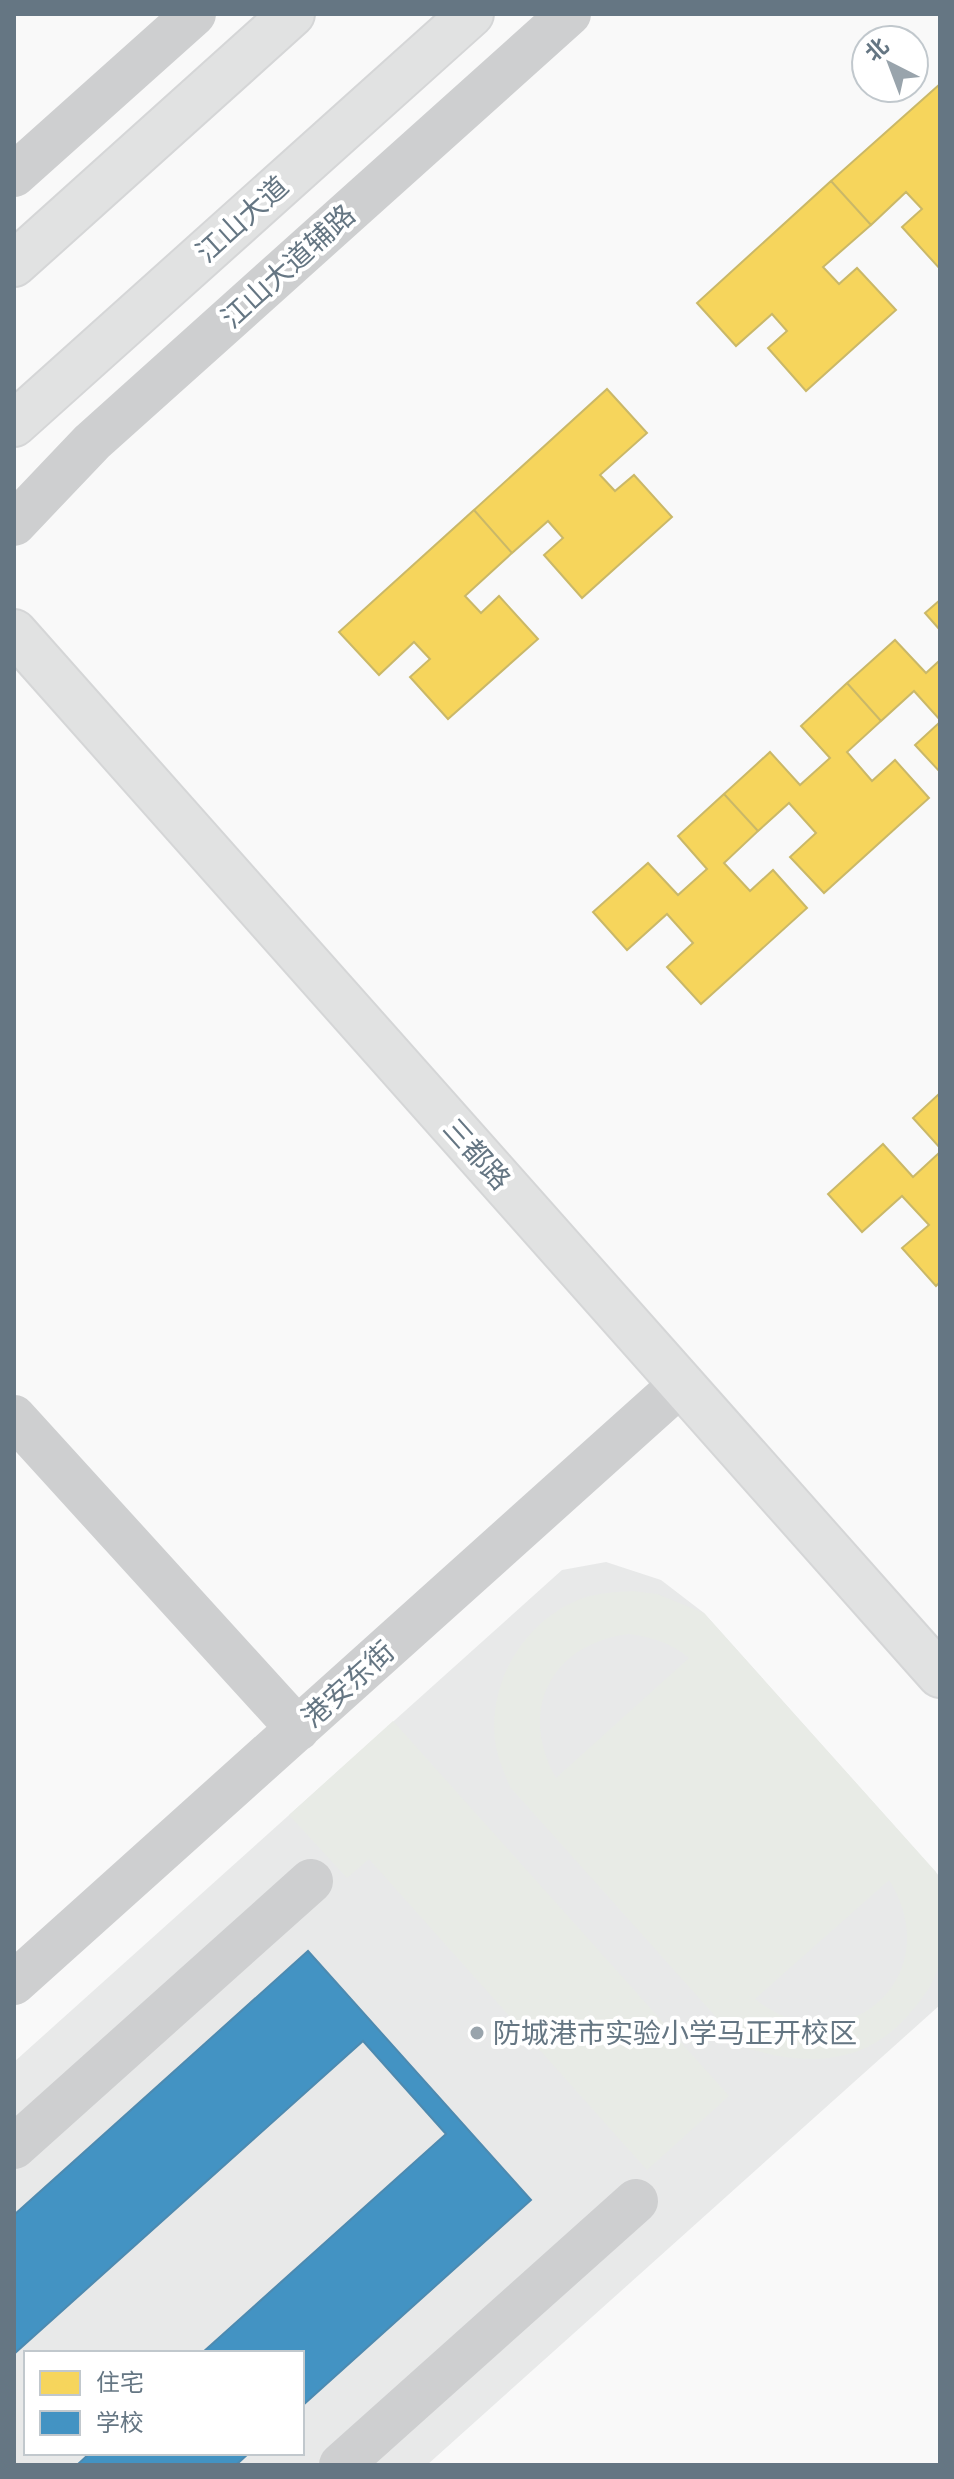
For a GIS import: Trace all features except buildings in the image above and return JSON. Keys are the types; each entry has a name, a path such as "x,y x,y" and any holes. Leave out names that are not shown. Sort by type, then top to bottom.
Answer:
{"main road":[{"path":"14,264 292,14"},
{"name":"江山大道","path":"14,424 471,14"},
{"name":"三都路","path":"14,632 940,1675"}],"street":[{"path":"14,175 194,14"},
{"name":"江山大道辅路","path":"14,524 92,442 569,14"},
{"name":"港安东街","path":"14,1983 681,1384"},
{"path":"14,1417 298,1729"},
{"path":"14,2147 311,1881"},
{"path":"341,2465 636,2201"}],"shaded area":[{"name":"防城港市实验小学马正开校区","path":"606,1562 661,1580 704,1613 940,1877 940,2005 427,2465 14,2465 14,2062 562,1570"},
{"path":"632,1591 657,1594 704,1613 936,1872 940,1906 937,1971 915,2007 898,2026 878,2041 858,2051 813,2059 790,2058 742,2046 510,1787 497,1752 494,1718 498,1695 515,1654 528,1636 563,1608 589,1596","holes":["629,1634 661,1642 689,1658 556,1778 545,1753 540,1728 542,1705 549,1684 562,1666 580,1651 602,1640","889,1880 904,1916 906,1949 897,1979 878,2002 853,2018 822,2024 789,2018 755,1999"]},
{"path":"393,1721 729,2096 647,2170 369,1859 347,1878 289,1815"}],"place":[{"name":"防城港市实验小学马正开校区","path":"477,2033"}]}
